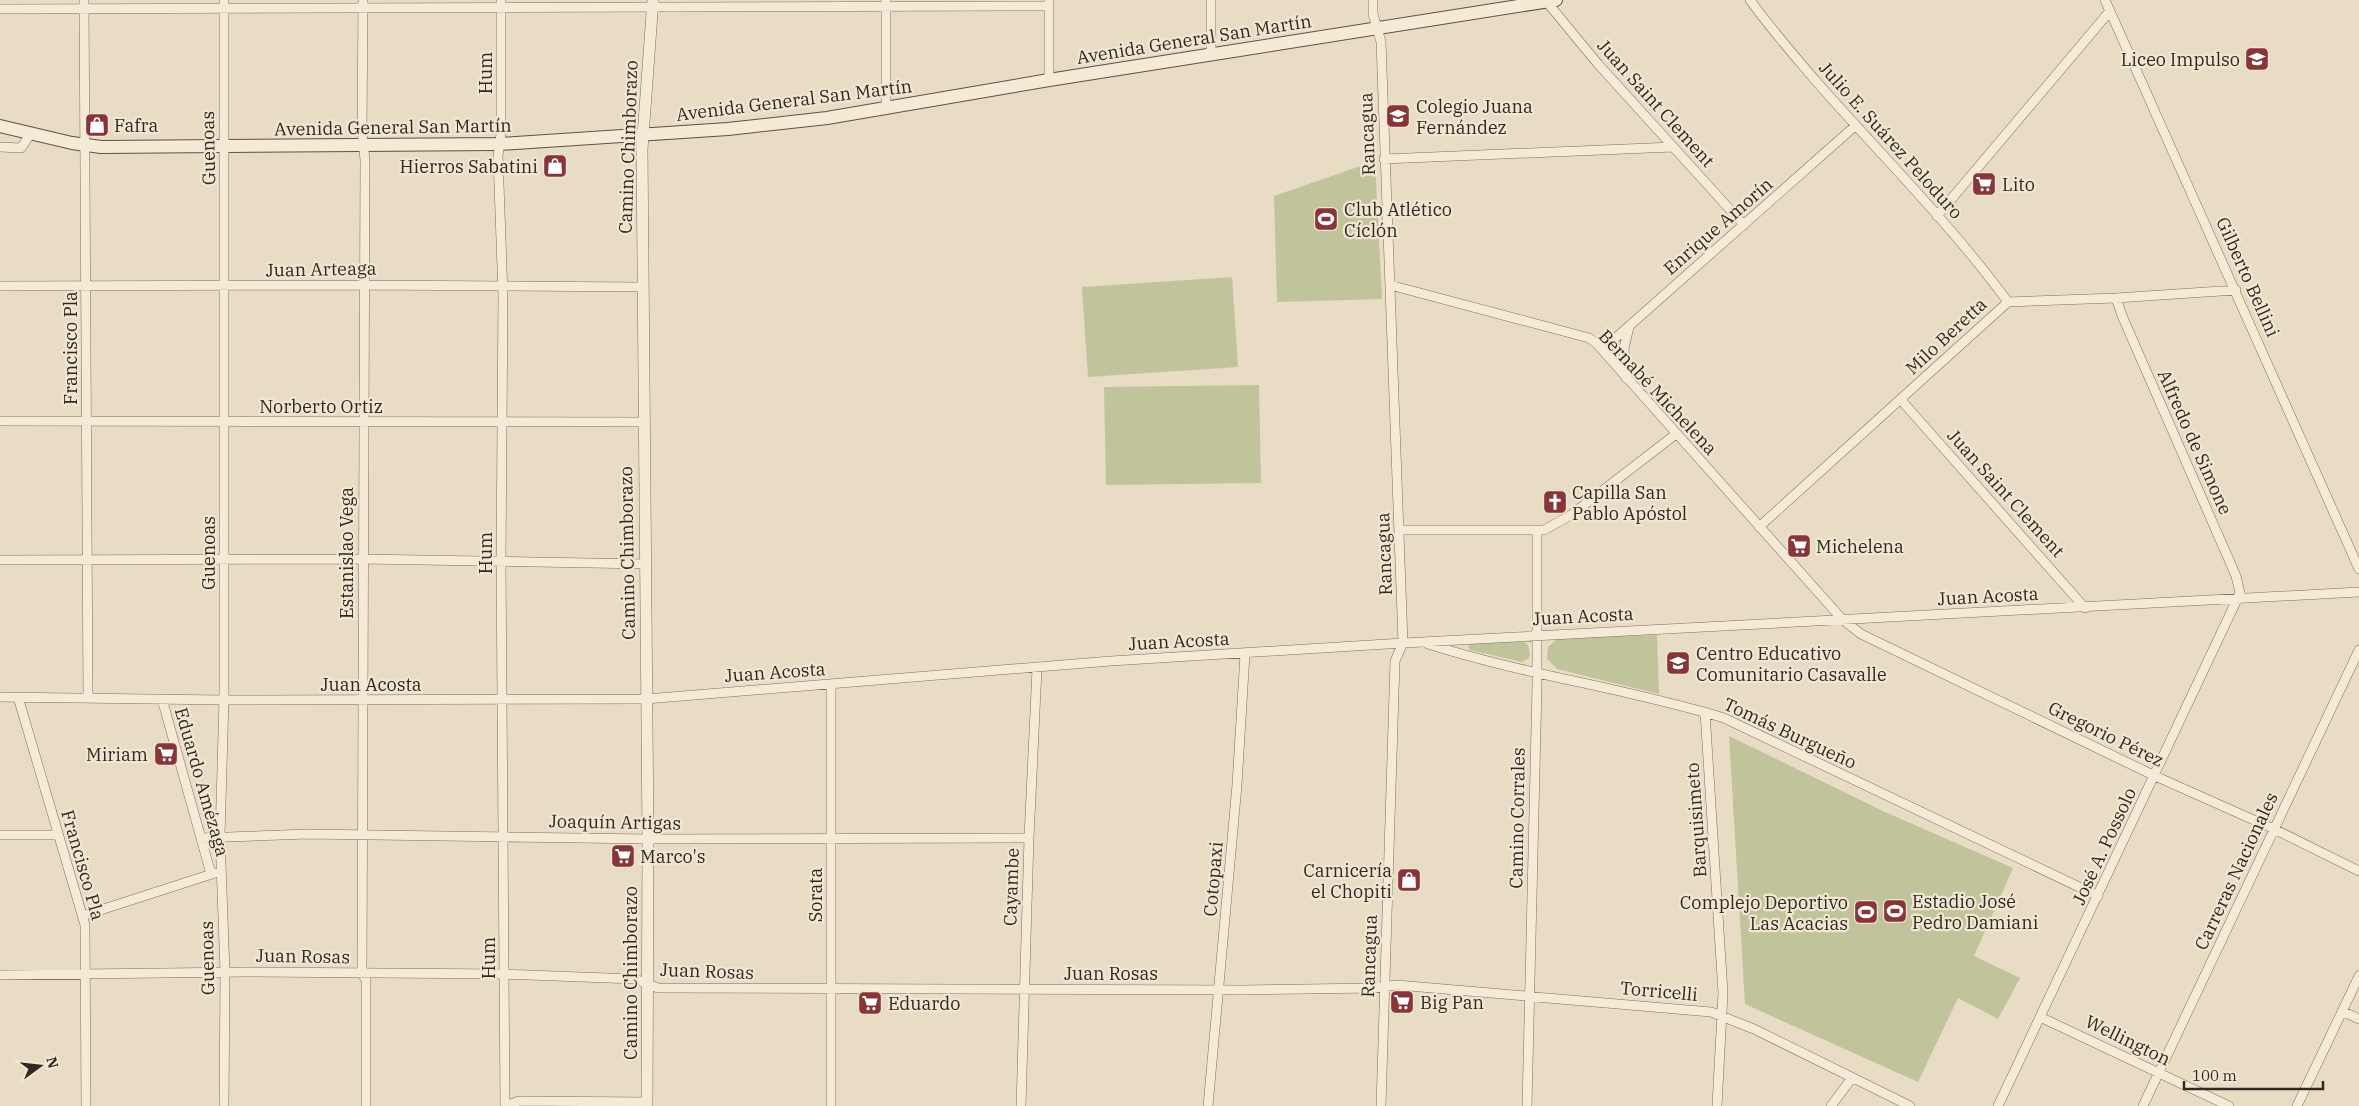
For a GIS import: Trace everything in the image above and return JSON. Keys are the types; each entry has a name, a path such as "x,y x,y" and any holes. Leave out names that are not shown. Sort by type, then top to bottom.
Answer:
{"main road":[{"name":"Avenida General San Martín","path":"0,126 85,145 224,147 499,144 728,130 886,108 1544,1"}],"street":[{"path":"1211,0 1211,54"},
{"name":"Rancagua","path":"1373,0 1373,14 1381,42 1403,643 1395,661 1381,1106"},
{"name":"Julio E. Suárez Peloduro","path":"1750,0 1766,23 1855,126 1986,271 2008,302"},
{"name":"Gilberto Bellini","path":"2105,0 2359,569"},
{"name":"Juan Saint Clement","path":"1544,1 1598,64 1744,225"},
{"path":"0,9 84,5 1049,3 1049,80"},
{"name":"Estanislao Vega","path":"363,4 364,422 361,835 362,973 366,980 366,1106"},
{"name":"Camino Chimborazo","path":"647,1104 648,839 642,286 643,136 652,4"},
{"path":"886,4 886,108"},
{"name":"Francisco Pla","path":"84,5 88,697"},
{"name":"Guenoas","path":"224,5 224,700 220,836 225,972 224,1106"},
{"name":"Hum","path":"501,5 498,165 502,286 501,561 505,1106"},
{"path":"1937,216 2110,11"},
{"name":"Enrique Amorín","path":"1602,350 1855,126"},
{"path":"0,147 21,148 31,133"},
{"path":"1384,159 1673,147"},
{"name":"Bernabé Michelena","path":"1390,284 1582,335 1596,343 1842,619"},
{"name":"Juan Arteaga","path":"0,286 642,286"},
{"name":"Milo Beretta","path":"1759,528 2008,302 2116,298 2236,290"},
{"name":"Alfredo de Simone","path":"2116,298 2236,576 2240,587 2238,600"},
{"path":"1626,378 1624,348 1629,326"},
{"name":"Juan Saint Clement","path":"1901,400 2085,608"},
{"name":"Norberto Ortiz","path":"0,421 643,422"},
{"path":"1400,530 1537,531 1551,527 1571,515 1676,434"},
{"name":"Camino Corrales","path":"1527,1106 1537,674 1537,531"},
{"path":"0,560 362,559 645,564"},
{"name":"Juan Acosta","path":"0,697 224,700 646,698 1037,669 1111,661 1536,635 2085,608 2359,592"},
{"name":"José A. Possolo","path":"1998,1106 2238,600"},
{"name":"Gregorio Pérez","path":"1842,619 1862,634 2155,776 2274,829 2359,871"},
{"name":"Tomás Burgueño","path":"1422,642 1537,674 1724,718 2098,896"},
{"name":"Carreras Nacionales","path":"2143,1106 2359,650"},
{"name":"Cotopaxi","path":"1208,1106 1238,785 1245,654"},
{"name":"Cayambe","path":"1021,1106 1029,838 1037,669"},
{"name":"Sorata","path":"831,684 831,1106"},
{"name":"Francisco Pla","path":"18,697 86,934 86,1106"},
{"name":"Eduardo Amézaga","path":"162,699 211,874"},
{"name":"Barquisimeto","path":"1705,712 1723,1015 1718,1106"},
{"path":"0,836 58,835"},
{"name":"Joaquín Artigas","path":"201,838 220,836 361,835 831,840 1029,838"},
{"path":"82,916 221,872"},
{"name":"Juan Rosas","path":"0,975 225,972 504,974 635,979 658,988 1220,989 1384,987"},
{"path":"2297,1106 2359,976"},
{"name":"Torricelli","path":"1384,987 1397,985 1696,1010 1723,1015 1910,1106"},
{"path":"2342,1011 2359,1019"},
{"name":"Wellington","path":"2040,1017 2229,1106"},
{"path":"1830,1106 1852,1078"},
{"path":"505,1106 519,1101 647,1104"}],"green space":[{"name":"Club Atlético Cíclón","path":"1375,161 1382,299 1277,302 1274,196"},
{"path":"1232,277 1238,367 1088,377 1082,287"},
{"path":"1259,385 1261,483 1106,485 1104,387"},
{"path":"1657,635 1659,694 1557,669 1547,659 1548,647 1558,638"},
{"path":"1522,641 1528,645 1530,654 1528,659 1522,662 1470,650 1468,647 1471,643"},
{"name":"Complejo Deportivo Las Acacias","path":"1729,736 1885,812 2013,868 1974,956 2020,978 1998,1019 1958,998 1918,1082 1745,1004"}],"place":[{"name":"Liceo Impulso","path":"2257,59"},
{"name":"Colegio Juana Fernández","path":"1398,116"},
{"name":"Fafra","path":"97,125"},
{"name":"Hierros Sabatini","path":"555,166"},
{"name":"Lito","path":"1984,184"},
{"name":"Club Atlético Cíclón","path":"1326,219"},
{"name":"Capilla San Pablo Apóstol","path":"1555,502"},
{"name":"Michelena","path":"1799,546"},
{"name":"Centro Educativo Comunitario Casavalle","path":"1678,663"},
{"name":"Miriam","path":"166,754"},
{"name":"Marco's","path":"623,856"},
{"name":"Carnicería el Chopiti","path":"1409,880"},
{"name":"Estadio José Pedro Damiani","path":"1895,911"},
{"name":"Complejo Deportivo Las Acacias","path":"1866,912"},
{"name":"Big Pan","path":"1402,1002"},
{"name":"Eduardo","path":"870,1003"}]}
